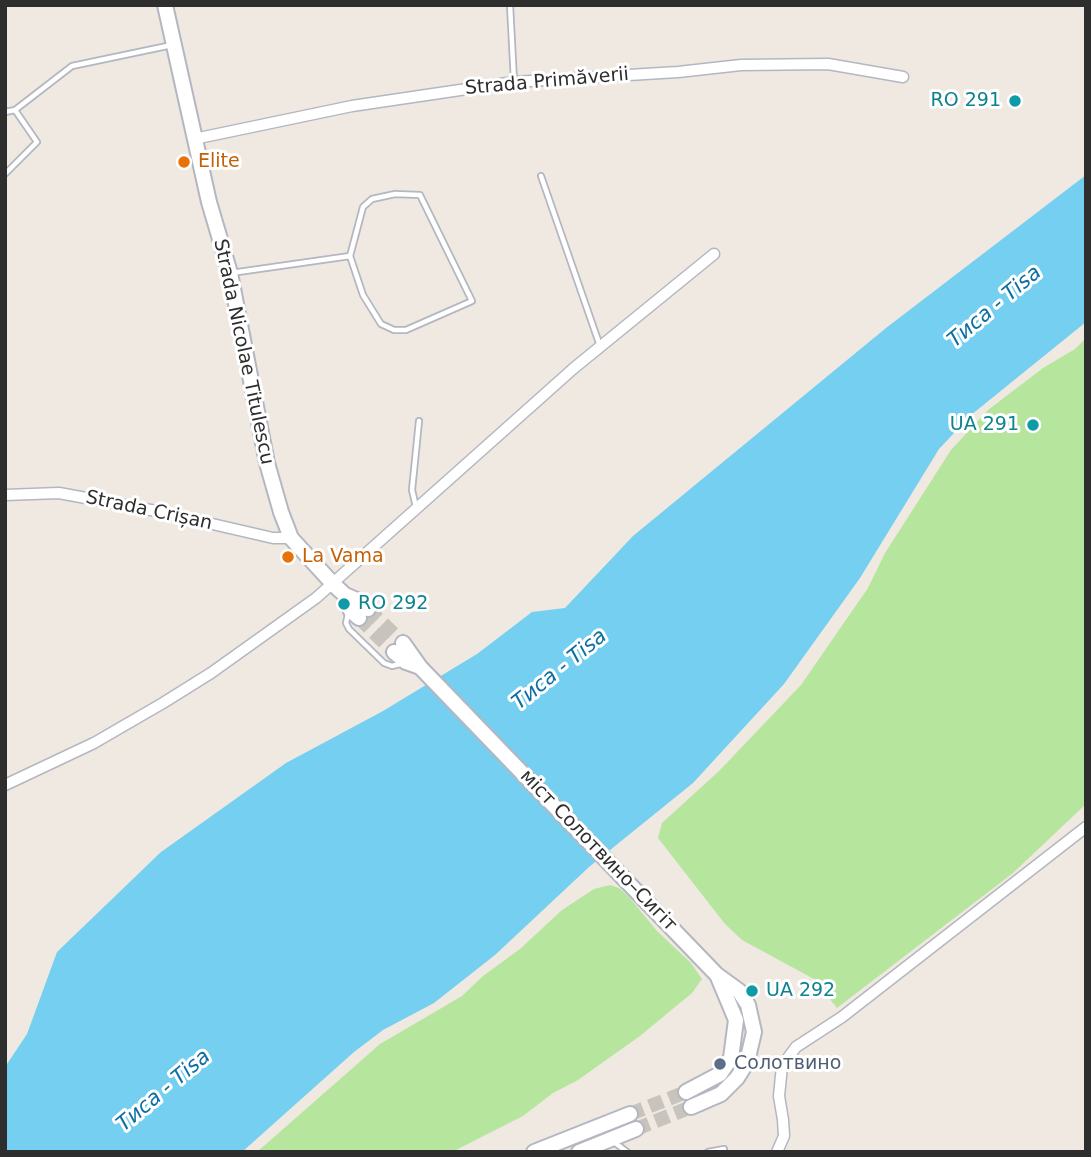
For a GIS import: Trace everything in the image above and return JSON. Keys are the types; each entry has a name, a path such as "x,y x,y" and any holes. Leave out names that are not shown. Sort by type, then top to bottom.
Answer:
{"street":[{"name":"Strada Nicolae Titulescu","path":"165,5 208,202 230,273 267,463 291,538 359,613"},
{"name":"Strada Primăverii","path":"194,139 352,106 514,82 678,72 741,65 815,64 860,68 903,77"},
{"path":"5,785 94,743 163,703 272,631 334,585 600,347 714,254"},
{"name":"Strada Crișan","path":"5,495 59,493 156,510 273,538 291,538"},
{"path":"399,647 419,668"},
{"name":"міст Солотвино–Сигіт","path":"419,668 715,973 738,991 748,1005 754,1032 747,1062"},
{"path":"777,1152 784,1136 779,1096 782,1066 796,1047 842,1017 1086,827"},
{"path":"686,1092 720,1074 731,1058 736,1020 715,973"},
{"path":"691,1107 721,1094 737,1078 747,1062"},
{"path":"534,1152 630,1114"},
{"path":"579,1152 636,1129"}],"lane":[{"path":"510,5 514,82"},
{"path":"5,112 15,110 72,66 173,45"},
{"path":"5,174 37,142 15,110"},
{"path":"541,176 600,347"},
{"path":"396,194 420,195 472,301 406,330 394,330 381,324 363,295 350,256 363,207 372,199 396,194"},
{"path":"230,273 350,256"},
{"path":"416,511 412,490 419,421"},
{"path":"359,613 346,623 384,663 419,668"},
{"path":"731,1058 747,1062"},
{"path":"600,1126 610,1139 627,1152"},
{"path":"708,1152 724,1149"}],"green space":[{"path":"1086,338 1086,804 1013,873 837,1008 814,979 742,940 725,924 658,838 662,823 719,771 801,685 868,588 885,553 951,450 988,410 1043,368 1075,349"},
{"path":"610,885 619,888 629,897 657,931 691,963 702,979 692,993 640,1036 523,1116 452,1152 257,1152 380,1044 462,996 483,976 520,949 562,910 594,889"}],"water":[{"name":"Тиса - Tisa","path":"1086,175 1086,322 971,415 939,449 860,578 784,684 693,783 589,867 495,955 434,1003 383,1030 354,1052 242,1152 5,1152 5,1067 27,1034 57,952 161,852 286,763 383,711 477,654 532,612 565,608 633,536 886,328"}],"tunnel":[{"path":"368,609 403,643"},
{"path":"359,618 394,652"},
{"path":"630,1114 686,1092"},
{"path":"636,1129 691,1107"}],"place":[{"name":"RO 291","path":"1015,101"},
{"name":"Elite","path":"184,162"},
{"name":"UA 291","path":"1033,425"},
{"name":"La Vama","path":"288,557"},
{"name":"RO 292","path":"344,604"},
{"name":"UA 292","path":"752,991"},
{"name":"Солотвино","path":"720,1064"}]}
